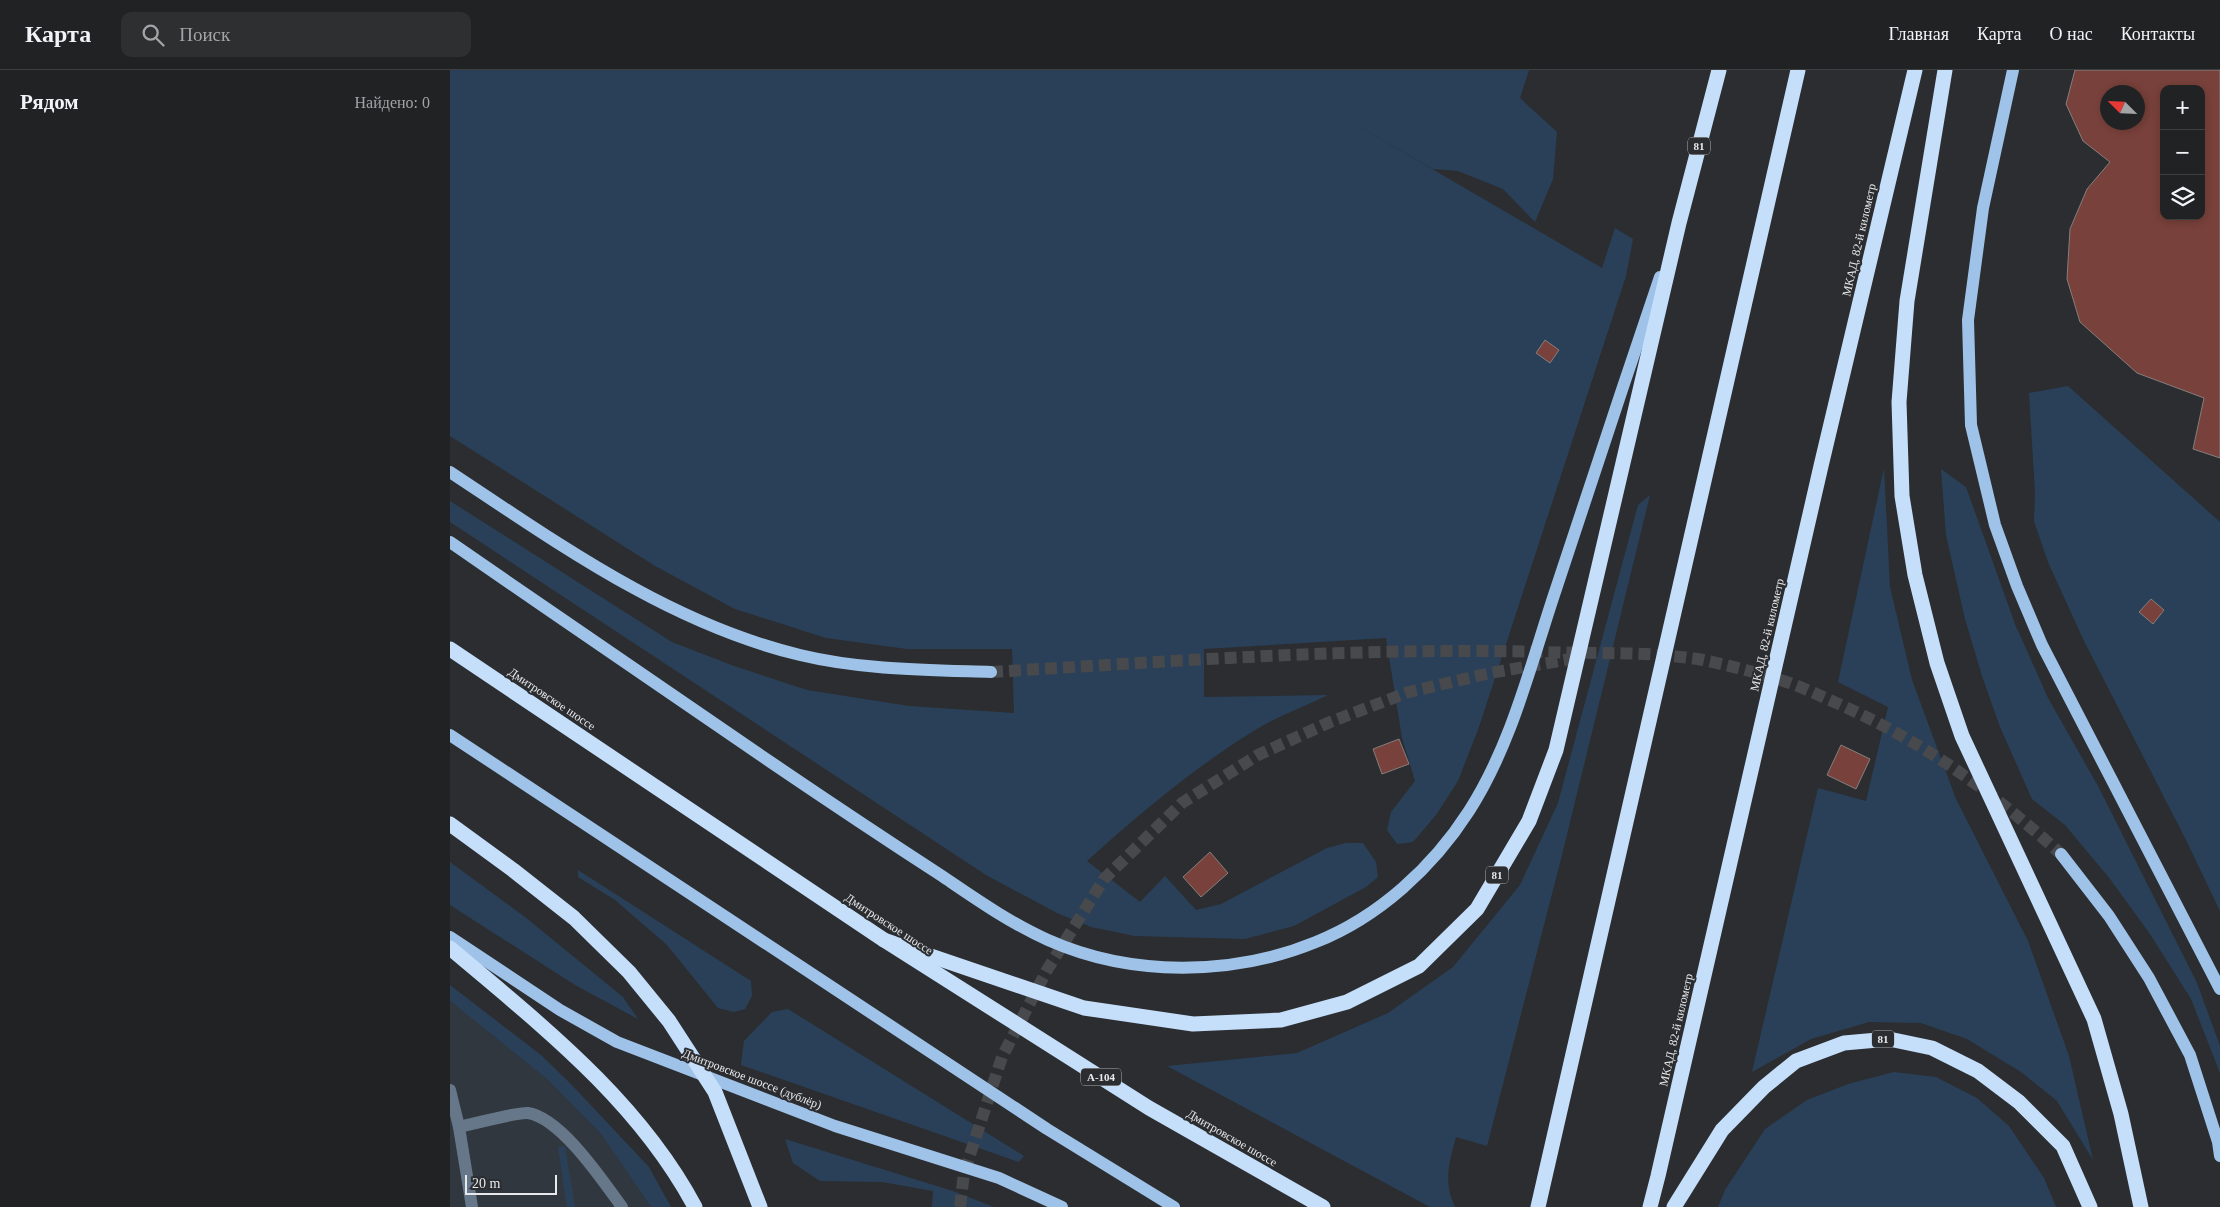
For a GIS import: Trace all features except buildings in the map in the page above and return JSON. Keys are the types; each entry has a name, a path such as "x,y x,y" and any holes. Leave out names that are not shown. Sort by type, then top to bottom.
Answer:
{"highway":[{"name":"81","path":"884,940 1084,1008 1192,1024 1281,1020 1347,1002 1419,966 1477,910 1529,822 1556,750 1679,223 1719,70"},
{"path":"1538,1207 1798,70"},
{"name":"МКАД, 82-й километр","path":"1650,1207 1821,466 1915,70"},
{"path":"1945,70 1907,301 1900,402 1902,496 1915,575 1937,663 1962,736 2094,1019 2121,1114 2141,1207"},
{"name":"Дмитровское шоссе","path":"450,648 884,940 1149,1108 1323,1207"},
{"path":"450,824 574,918 629,972 664,1014 715,1092 760,1207"},
{"path":"450,948 589,1068 636,1119 678,1175 695,1207"},
{"name":"81","path":"1674,1207 1722,1130 1764,1087 1796,1061 1844,1044 1889,1039 1932,1048 1978,1071 2019,1102 2063,1146 2090,1207"}],"main road":[{"path":"2013,70 1983,208 1968,320 1971,425 1996,525 2017,586 2042,645 2220,990"},
{"path":"450,542 866,827 1006,918 1050,941 1097,956 1144,966 1180,968 1230,965 1271,956 1316,942 1358,921 1390,899 1419,873 1450,838 1471,809 1495,764 1519,701 1601,450 1679,223"},
{"path":"450,472 549,538 630,586 709,625 752,642 801,656 863,666 991,672"},
{"path":"450,736 1039,1124 1174,1207"},
{"path":"2061,854 2109,916 2149,978 2190,1055 2218,1142 2220,1156"},
{"name":"Дмитровское шоссе (дублёр)","path":"450,937 560,1010 617,1042 834,1126 999,1178 1062,1207"}],"lane":[{"path":"450,1090 459,1126 472,1207"},
{"path":"459,1126 527,1113 548,1120 591,1163 622,1207"}],"shaded area":[{"path":"450,70 1529,70 1520,98 1557,132 1553,179 1535,222 1503,189 1458,171 1433,169 1343,117 1602,268 1615,228 1633,239 1626,276 1479,727 1458,781 1436,815 1413,842 1397,844 1387,830 1391,812 1415,781 1402,738 1386,638 1204,649 1204,697 1328,695 1264,725 1210,760 1168,792 1087,861 1140,902 1165,876 1196,910 1221,904 1327,848 1346,843 1363,843 1376,862 1378,877 1366,887 1294,926 1245,939 1135,936 1091,927 1057,913 986,875 450,522 450,501 672,642 734,666 807,690 909,706 1014,713 1012,649 907,649 826,638 735,609 655,566 450,436"},
{"path":"2068,386 2220,522 2220,911 2186,840 2083,639 2048,562 2034,521 2035,493 2029,393","holes":["2151,599 2164,610 2153,624 2140,612"]},
{"path":"1884,468 1890,587 1912,680 1956,799 2028,941 2069,1056 2093,1160 2057,1101 2021,1072 1967,1039 1921,1023 1869,1022 1811,1039 1752,1072 1818,788 1866,801 1888,707 1838,682"},
{"path":"1941,469 1966,487 2015,624 2048,698 2098,786 2197,983 2220,1046 2220,1073 2191,999 2150,934 2110,879 2065,825 2032,799 2000,727 1965,619 1946,535"},
{"path":"1650,495 1561,859 1487,1146 1456,1137 1448,1172 1449,1189 1455,1207 1430,1207 1167,1066 1297,1053 1388,1013 1453,967 1520,885 1558,803 1638,505"},
{"path":"450,862 525,917 623,997 638,1019 575,985 450,905"},
{"path":"578,870 751,981 752,996 745,1009 734,1012 718,1008 667,945 615,900 578,877"},
{"path":"450,985 541,1055 570,1083 649,1167 671,1207 651,1207 601,1134 548,1080 450,1001"},
{"path":"450,1001 548,1080 601,1134 651,1207 450,1207"},
{"path":"788,1009 1024,1156 1019,1162 741,1065 744,1041 772,1012"},
{"path":"1894,1072 1936,1077 1977,1098 2009,1126 2044,1178 2056,1207 1718,1207 1725,1190 1765,1129 1807,1100 1848,1084"},
{"path":"785,1139 953,1191 994,1207 932,1207 933,1191 882,1182 820,1181 793,1163"},
{"path":"565,1146 575,1207 567,1207 558,1147"}],"tunnel":[{"path":"991,672 1268,656 1406,651 1624,653 1664,655 1703,660 1795,685 1895,732 1925,749 1980,787 2061,854"},
{"path":"960,1207 964,1173 1002,1057 1047,970 1104,879 1182,803 1258,755 1330,722 1409,692 1490,673 1571,659"}]}
